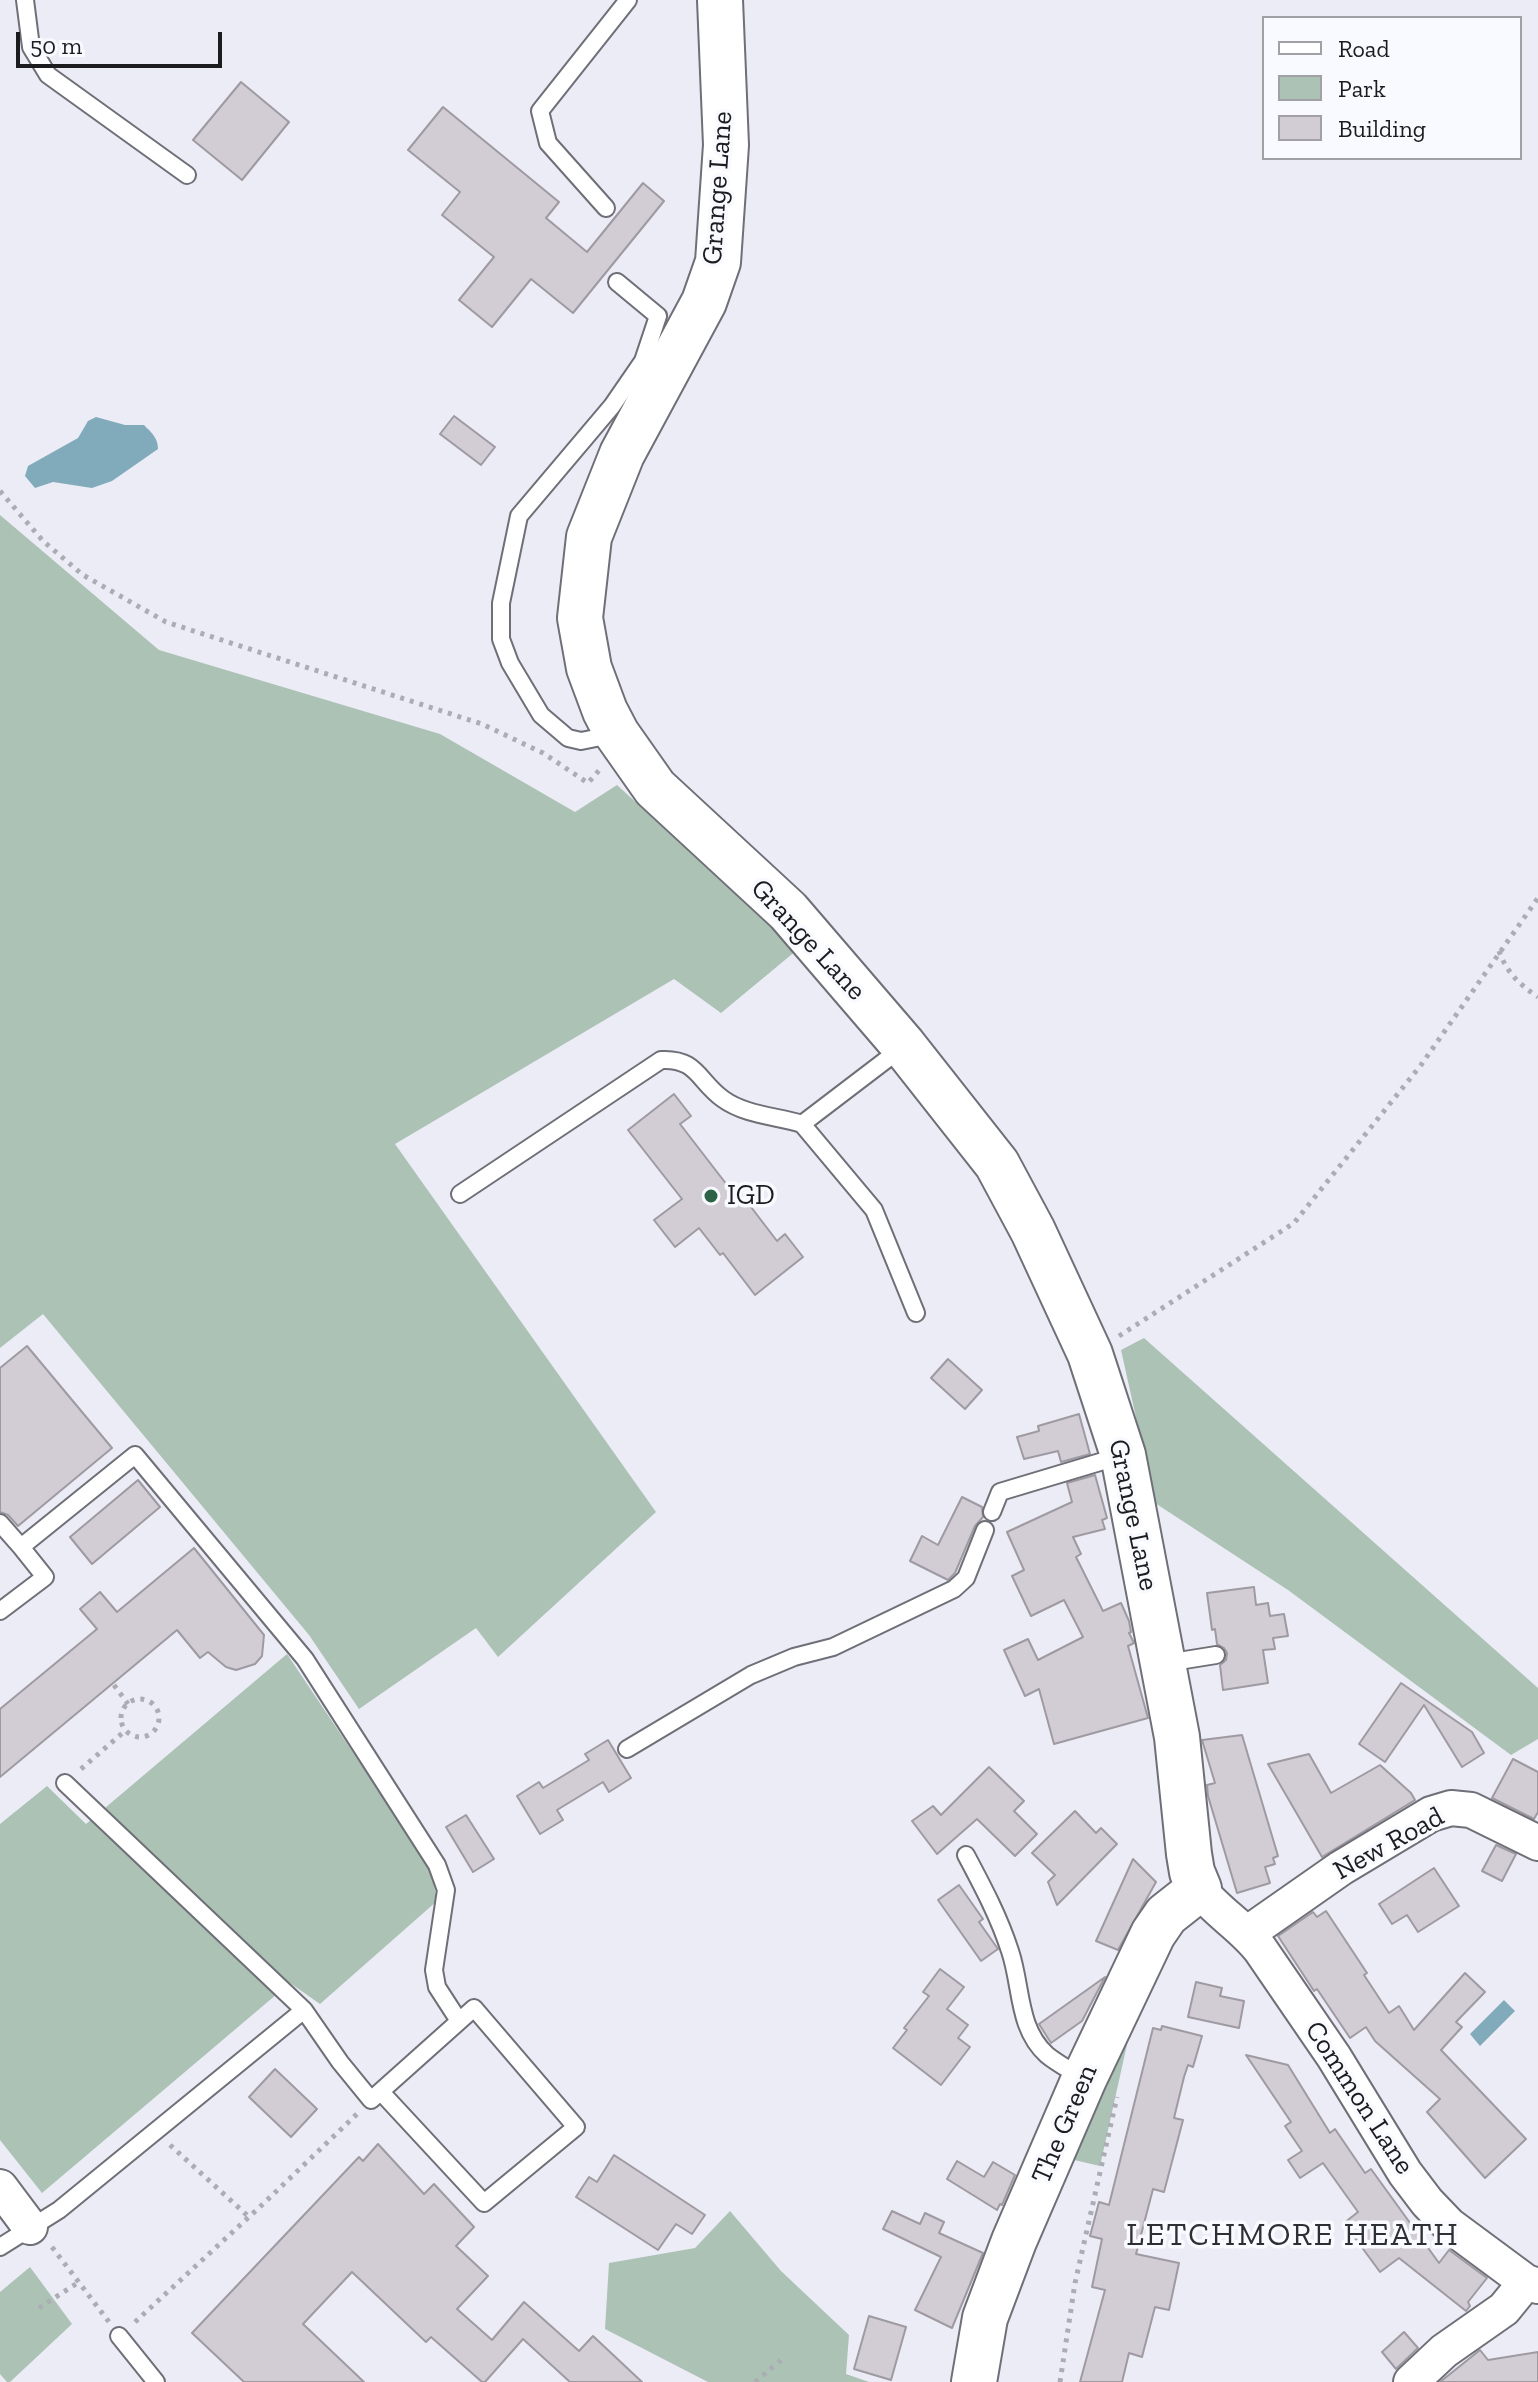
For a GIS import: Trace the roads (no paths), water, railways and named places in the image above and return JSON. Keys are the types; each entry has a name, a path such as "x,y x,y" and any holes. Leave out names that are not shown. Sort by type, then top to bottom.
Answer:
{"street":[{"name":"Grange Lane","path":"720,0 726,145 718,262 704,302 622,454 589,537 580,618 589,668 605,711 621,741 655,788 788,911 904,1046 997,1164 1033,1231 1090,1354 1123,1455 1177,1737 1191,1863 1199,1889"},
{"name":"New Road","path":"1248,1933 1341,1868 1431,1814 1451,1808 1471,1810 1538,1843"},
{"name":"Common Lane","path":"1199,1889 1248,1933 1334,2057 1405,2173 1427,2202 1449,2225 1532,2284"},
{"name":"The Green","path":"974,2382 985,2318 1014,2241 1101,2086 1153,1934 1166,1915 1199,1889"},
{"path":"0,2187 30,2227"},
{"path":"1411,2382 1444,2351 1504,2309 1532,2284"}],"lane":[{"path":"25,0 31,47 48,75 187,175"},
{"path":"606,208 548,143 540,111 628,0"},
{"path":"617,282 658,316 643,361 612,406 519,516 501,603 501,639 510,663 541,715 568,738 621,741"},
{"path":"802,1124 904,1046"},
{"path":"460,1194 661,1060 676,1059 690,1065 720,1097 739,1109 802,1124 874,1210 916,1313"},
{"path":"21,1547 135,1455 305,1659 437,1865 446,1890 434,1970 437,1987 459,2021"},
{"path":"992,1512 1000,1492 1123,1455"},
{"path":"0,1523 45,1577 0,1611"},
{"path":"627,1749 751,1675 794,1657 833,1647 954,1589 966,1578 985,1530"},
{"path":"1164,1663 1216,1655"},
{"path":"65,1783 304,2010 340,2062 484,2203 576,2127 474,2008 376,2096"},
{"path":"966,1855 997,1911 1012,1955 1020,2004 1037,2044 1048,2056 1101,2086"},
{"path":"0,2247 59,2210 304,2010"},
{"path":"119,2336 156,2382"}],"water":[{"path":"96,417 125,425 144,425 156,439 158,449 112,481 92,488 53,482 35,488 25,476 28,466 78,438 88,421"},
{"path":"1504,2000 1515,2011 1480,2046 1470,2034"}],"place":[{"name":"IGD","path":"711,1196"}],"district":[{"name":"LETCHMORE HEATH","path":"1293,2236"}]}
